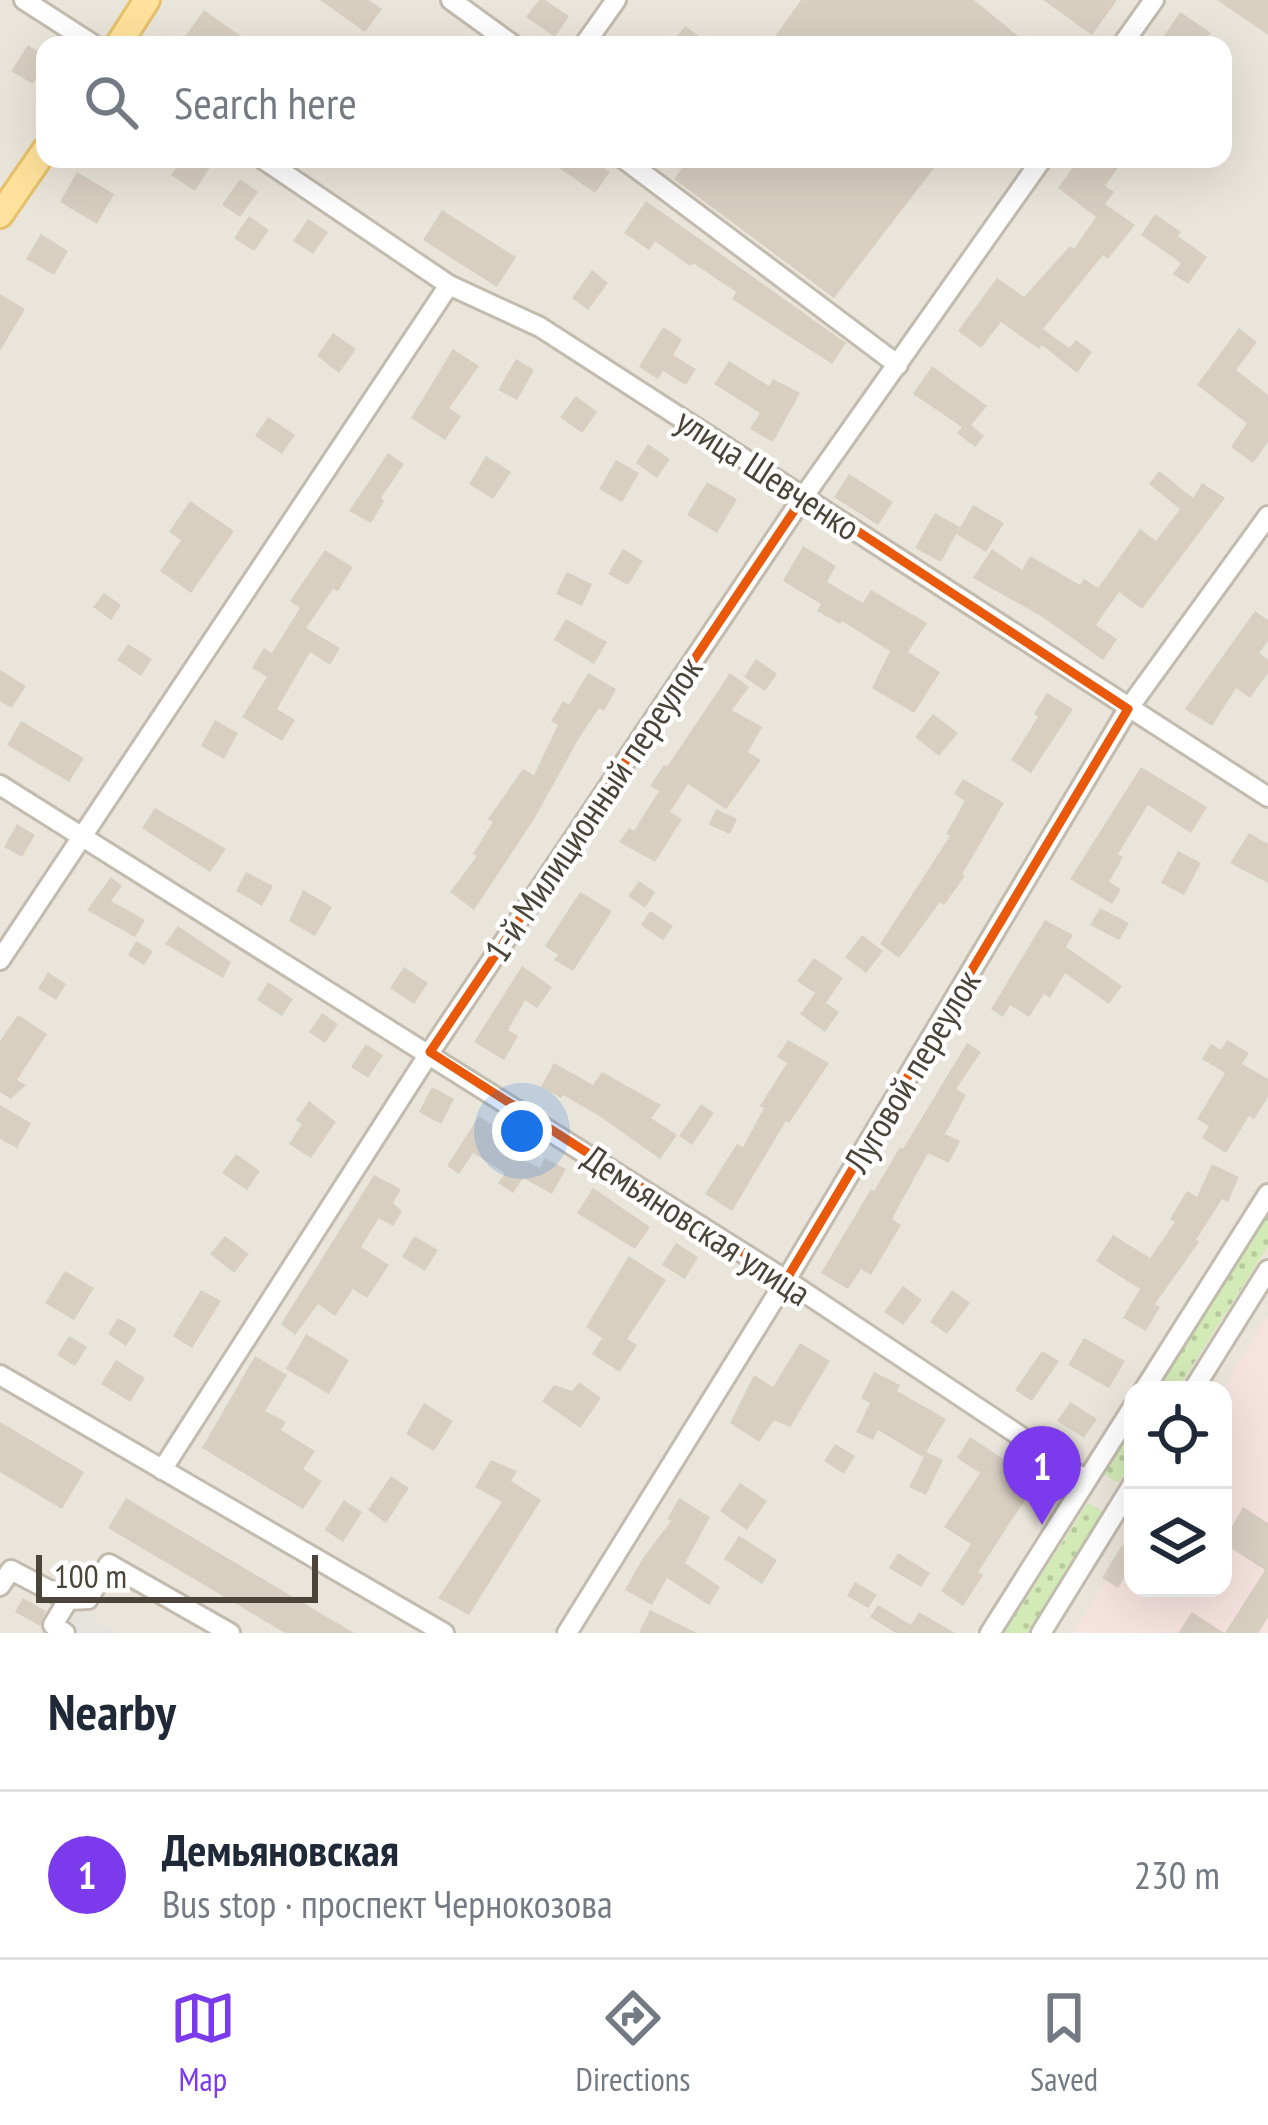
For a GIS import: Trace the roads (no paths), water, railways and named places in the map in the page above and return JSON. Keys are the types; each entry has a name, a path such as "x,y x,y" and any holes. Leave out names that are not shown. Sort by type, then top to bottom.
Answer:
{"main road":[{"path":"124,36 147,0"},
{"path":"0,215 36,163"}],"street":[{"path":"24,0 80,36"},
{"path":"451,0 501,36"},
{"path":"590,36 616,0"},
{"path":"1128,36 1154,0"},
{"name":"улица Шевченко","path":"276,168 449,285 540,327 1268,797"},
{"path":"636,168 898,364"},
{"name":"1-й Милиционный переулок","path":"162,1471 430,1052 804,496 1036,168"},
{"path":"0,959 449,285"},
{"name":"Луговой переулок","path":"567,1633 787,1280 1128,709 1268,516"},
{"name":"Демьяновская улица","path":"0,785 787,1280 1086,1480"},
{"path":"1150,1381 1268,1194"},
{"path":"1198,1381 1268,1270"},
{"path":"0,1375 415,1625 444,1633"},
{"path":"990,1633 1124,1421"},
{"path":"1040,1633 1130,1489"},
{"path":"0,1586 10,1570 68,1600 88,1599 109,1564 230,1633"},
{"path":"65,1633 53,1624 68,1600"}],"place":[{"name":"Демьяновская","path":"1042,1525"}]}
